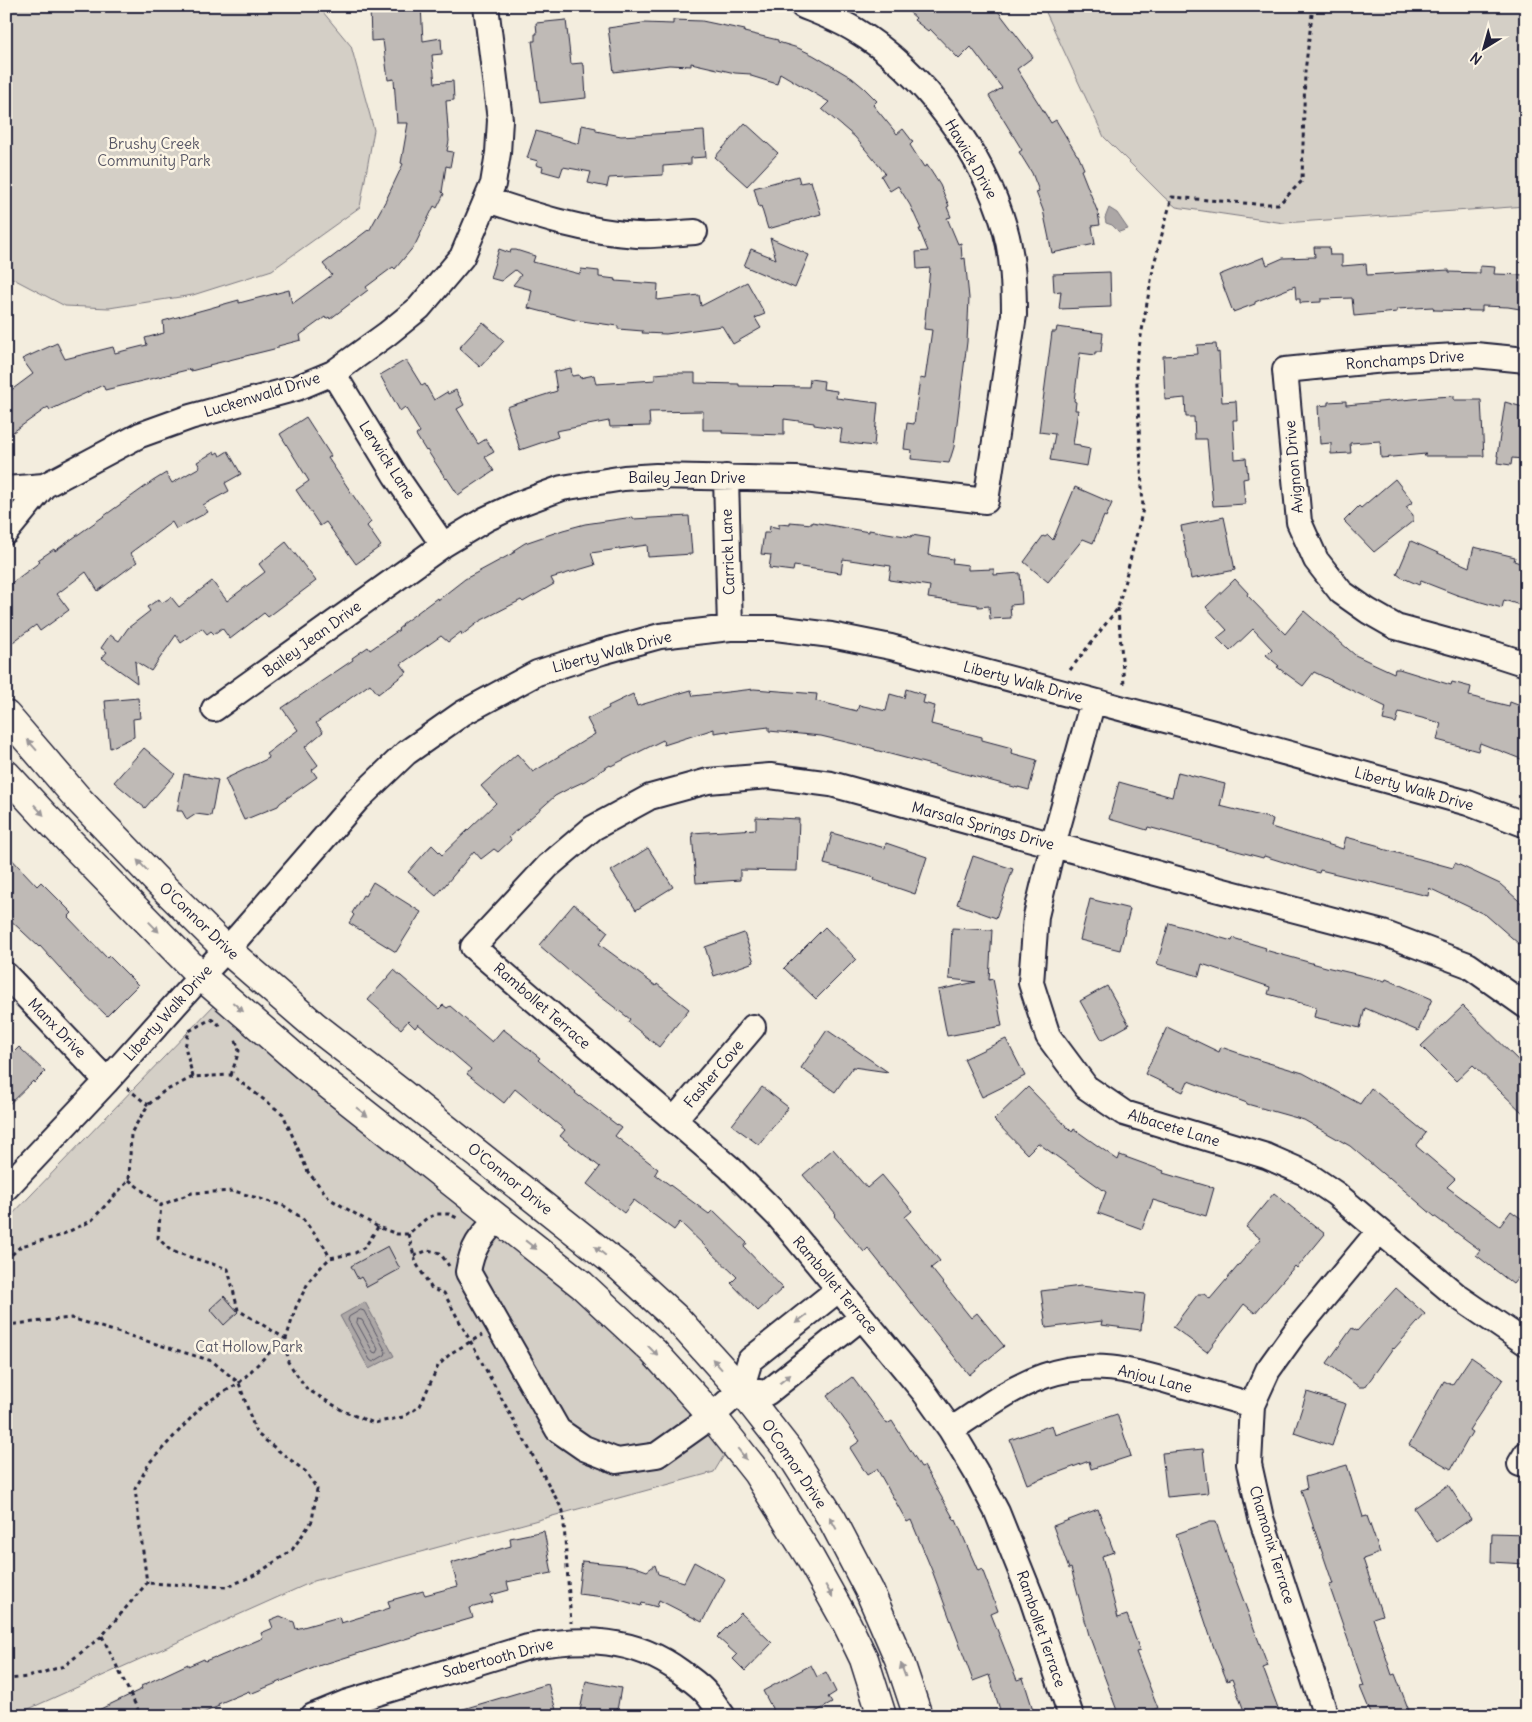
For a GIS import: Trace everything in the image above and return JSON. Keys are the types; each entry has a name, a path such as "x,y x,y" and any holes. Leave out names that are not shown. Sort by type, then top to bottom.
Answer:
{"main road":[{"name":"O'Connor Drive","path":"6,715 80,800 160,884 226,949 315,1026 620,1267 679,1321 741,1390 788,1450 832,1520 869,1590 899,1659 918,1716"},
{"path":"6,774 201,976 306,1067 582,1286 653,1351 712,1416 757,1473 809,1556 847,1624 864,1660 882,1716"}],"street":[{"name":"Luckenwald Drive","path":"6,532 44,486 140,435 190,417 298,388 333,373 419,308 462,257 488,200 493,184 498,153 500,120 486,6"},
{"name":"Hawick Drive","path":"803,6 854,29 881,47 907,69 949,119 996,200 1011,258 1014,286 1014,316 986,501"},
{"path":"488,200 526,212 601,231 639,235 695,232"},
{"name":"Ronchamps Drive","path":"1285,370 1384,360 1475,355 1526,360"},
{"name":"Avignon Drive","path":"1285,370 1299,522 1316,560 1341,592 1368,611 1396,627 1526,664"},
{"name":"Lerwick Lane","path":"333,373 395,475 443,544"},
{"name":"Bailey Jean Drive","path":"214,709 443,544 486,519 562,488 624,478 656,476 796,479 986,501"},
{"name":"Carrick Lane","path":"726,477 730,628"},
{"name":"Luckenwald Drive","path":"6,489 44,486"},
{"name":"Liberty Walk Drive","path":"6,1188 117,1084 201,976 357,800 406,753 463,713 537,673 660,636 730,628 776,628 831,635 891,647 1468,803 1526,825"},
{"name":"Albacete Lane","path":"1094,701 1053,845 1036,916 1031,983 1048,1036 1086,1087 1124,1113 1266,1156 1305,1173 1336,1194 1457,1296 1526,1343"},
{"name":"Marsala Springs Drive","path":"473,947 548,866 593,828 650,798 708,781 770,776 831,784 1383,933 1468,965 1526,1006"},
{"name":"Rambollet Terrace","path":"473,947 730,1168 779,1217 924,1392 951,1430 997,1512 1032,1599 1071,1716"},
{"name":"Manx Drive","path":"6,975 117,1084"},
{"name":"Fasher Cove","path":"674,1120 754,1027"},
{"path":"497,1219 482,1236 471,1254 468,1272 558,1430 584,1448 617,1460 657,1455 712,1416 741,1390 750,1360 839,1289"},
{"name":"Chamonix Terrace","path":"1326,1716 1261,1518 1249,1464 1252,1405 1268,1370 1290,1339 1379,1231"},
{"path":"741,1390 767,1393 862,1317"},
{"name":"Anjou Lane","path":"951,1430 1002,1396 1042,1376 1077,1368 1104,1367 1130,1370 1252,1405"},
{"name":"Sabertooth Drive","path":"313,1716 346,1703 528,1647 588,1640 618,1643 660,1658 707,1694 723,1716"}],"path":[{"path":"1124,684 1118,608 1143,509 1136,364 1154,264 1172,197 1256,204 1280,204 1302,181 1305,72 1313,6"},
{"path":"1070,670 1118,608"},
{"path":"192,1077 185,1047 189,1030 211,1019 227,1029"},
{"path":"231,1075 239,1051 234,1033"},
{"path":"6,1260 22,1246 58,1236 91,1221 129,1180 131,1133 148,1105 163,1092 192,1077 231,1075 283,1114 308,1172 330,1199 378,1227 397,1234 408,1234 427,1218 437,1214 449,1214 467,1224"},
{"path":"117,1084 148,1105"},
{"path":"129,1180 161,1205"},
{"path":"161,1205 192,1193 234,1191 284,1206 302,1218 324,1246 330,1258"},
{"path":"161,1205 158,1238 171,1251 228,1269 238,1310 286,1339"},
{"path":"378,1227 372,1239 360,1250 355,1253 330,1258 318,1270 302,1295 286,1339 288,1362 307,1389 345,1412 374,1423 403,1417 420,1406 438,1366 451,1353 498,1326"},
{"path":"408,1234 416,1263 432,1289 444,1294 563,1511 573,1641"},
{"path":"414,1256 428,1250 440,1253 454,1274 468,1272"},
{"path":"6,1325 71,1318 212,1361 239,1383 256,1433 306,1472 317,1489 312,1521 292,1550 258,1574 227,1587 147,1582"},
{"path":"6,1677 9,1679 28,1678 64,1666 102,1636 147,1582 135,1489 150,1462 204,1404 239,1383 286,1339"},
{"path":"102,1636 141,1716"}],"green space":[{"name":"Brushy Creek Community Park","path":"6,6 318,6 351,46 374,130 360,207 272,270 193,295 109,308 65,306 6,275"},
{"path":"1043,6 1526,6 1526,206 1284,223 1176,207 1104,137"},
{"name":"Cat Hollow Park","path":"216,1003 593,1309 661,1375 726,1452 714,1472 314,1581 13,1716 6,1716 6,1221"}],"water":[{"path":"1109,208 1117,213 1128,229 1119,232 1112,225 1106,223 1105,218"},
{"path":"365,1302 394,1356 369,1369 340,1316"}],"building":[{"path":"370,6 421,6 423,41 441,38 442,54 432,55 435,83 453,81 454,100 446,101 449,141 447,151 453,152 450,167 446,166 442,192 444,194 437,208 434,206 415,245 395,269 393,267 366,287 368,290 330,319 325,317 300,335 301,340 191,371 191,369 105,390 103,385 50,410 48,407 6,437 6,394 33,374 22,359 57,343 65,359 113,347 115,353 147,345 145,338 164,333 163,321 239,300 239,303 289,290 292,304 332,275 323,264 369,231 403,164 401,163 408,123 397,123 394,79 388,80 383,40 371,41"},
{"path":"902,6 994,6 1033,57 1017,69 1051,123 1056,120 1078,155 1084,169 1081,170 1098,213 1100,225 1092,226 1095,244 1052,253 1043,210 1036,192 1039,191 1032,173 1019,152 1022,150 989,96 1002,88 971,47 959,59 930,29 928,31 914,20 916,18"},
{"path":"566,20 571,64 582,63 584,65 586,98 540,103 532,41 535,41 535,34 537,34 536,23"},
{"path":"673,20 702,21 745,30 744,32 778,40 778,42 813,55 852,78 877,101 873,105 897,134 903,129 913,142 910,145 924,167 927,165 940,185 949,206 947,207 951,217 947,218 958,244 961,243 962,259 965,258 969,298 967,342 954,447 949,463 911,459 912,450 904,449 907,423 914,424 920,378 925,379 932,330 924,329 930,268 917,269 916,252 928,251 910,205 898,186 890,191 881,176 885,173 855,137 822,109 829,102 780,73 777,84 751,76 751,74 735,73 691,63 691,66 669,65 614,72 608,28 643,23 673,24"},
{"path":"745,123 778,153 747,186 715,157"},
{"path":"582,125 596,128 596,131 621,136 704,131 706,157 691,158 691,164 663,166 663,175 609,178 607,187 588,183 591,172 563,167 560,176 542,171 543,167 536,165 538,161 527,158 536,131 579,144"},
{"path":"798,176 800,183 811,181 821,214 768,229 754,188"},
{"path":"770,238 809,255 795,288 744,266 751,249 776,259"},
{"path":"1314,247 1329,247 1330,255 1342,255 1342,266 1366,264 1367,275 1449,270 1449,272 1480,273 1480,266 1495,267 1494,274 1526,275 1526,310 1482,306 1482,311 1434,310 1433,307 1397,309 1397,312 1354,316 1352,298 1321,299 1321,302 1300,303 1300,299 1296,299 1295,286 1233,312 1219,275 1264,257 1267,265 1283,258 1315,257"},
{"path":"499,249 510,253 511,250 516,250 535,256 533,262 580,274 581,269 599,271 599,277 616,279 615,281 658,284 657,300 699,295 701,306 747,282 765,314 755,318 761,328 733,344 722,326 666,334 642,333 643,331 618,329 618,326 575,320 528,308 532,290 513,285 521,275 515,270 501,281 490,278"},
{"path":"1110,272 1111,307 1059,309 1061,291 1054,292 1053,274"},
{"path":"483,322 504,341 480,367 459,348"},
{"path":"1057,327 1103,333 1101,352 1095,352 1095,355 1080,353 1074,401 1076,402 1075,410 1078,410 1073,444 1090,449 1087,466 1050,460 1055,434 1039,432 1052,332 1056,332"},
{"path":"1216,344 1217,353 1219,352 1222,402 1236,401 1237,420 1233,420 1235,459 1246,458 1248,478 1243,479 1245,504 1213,506 1207,439 1195,439 1194,417 1186,417 1185,398 1165,400 1163,356 1198,354 1197,345"},
{"path":"406,360 422,386 425,384 434,400 447,392 448,394 456,390 464,405 457,409 478,444 486,439 494,452 485,457 494,471 458,495 416,435 420,432 405,407 400,411 380,375"},
{"path":"571,368 572,376 579,375 580,378 594,375 596,384 655,380 655,374 667,373 695,373 695,383 739,384 739,386 809,387 810,379 824,381 823,389 837,391 836,398 878,403 874,446 840,442 842,429 784,419 784,435 722,433 722,430 703,430 703,411 649,412 650,426 610,427 609,421 556,431 558,437 520,450 507,407 557,391 554,372"},
{"path":"1454,396 1454,400 1481,400 1484,456 1424,456 1426,454 1381,458 1380,441 1350,443 1351,453 1331,454 1331,443 1320,444 1318,406 1328,405 1328,402 1346,401 1346,405"},
{"path":"1505,402 1526,408 1526,453 1524,453 1523,459 1512,458 1511,465 1497,463"},
{"path":"306,417 331,456 328,458 371,522 367,526 381,546 356,564 326,522 320,526 296,490 309,481 280,434"},
{"path":"228,451 241,474 225,483 229,491 203,505 208,512 176,529 172,522 130,553 137,562 98,591 86,572 57,594 69,610 40,631 36,625 6,647 6,587 40,562 38,560 54,549 55,551 166,473 172,483 200,467 197,462 214,452 215,454 218,452 220,456"},
{"path":"1395,479 1413,502 1406,507 1413,515 1413,521 1374,552 1344,521 1359,506 1361,508"},
{"path":"1075,487 1112,503 1106,517 1104,516 1093,543 1083,539 1048,582 1024,562 1043,536 1048,535 1053,540"},
{"path":"689,516 692,554 648,557 647,545 591,553 595,565 551,578 554,584 523,602 521,600 480,621 462,635 461,632 448,642 441,636 401,664 407,672 378,694 370,684 316,723 323,732 305,747 318,765 312,770 317,777 278,806 244,820 225,779 269,758 266,754 298,730 282,708 353,660 352,658 368,647 370,650 399,630 402,624 437,598 438,600 465,579 515,552 514,550 525,543 563,530 585,524 633,517 633,519"},
{"path":"1224,517 1235,570 1191,579 1181,526"},
{"path":"790,522 812,524 812,522 869,532 869,530 930,538 928,555 953,559 952,563 968,565 968,570 994,569 994,575 1020,573 1022,604 1010,605 1011,618 990,619 989,606 978,607 978,605 928,598 930,586 889,580 891,566 843,559 841,573 794,566 793,571 769,568 771,555 761,554 764,533 769,533 770,526 779,528 779,524 790,525"},
{"path":"1411,541 1469,567 1474,547 1515,557 1514,561 1526,565 1526,607 1504,600 1502,608 1457,595 1421,581 1419,585 1401,577 1397,574"},
{"path":"286,542 316,581 268,617 264,613 230,639 222,628 214,634 211,631 207,634 202,628 181,643 176,635 151,671 135,661 137,683 102,658 107,652 101,648 110,635 119,641 128,628 150,611 147,607 159,599 162,603 171,597 179,607 212,581 227,601 265,572 259,564"},
{"path":"1235,579 1248,593 1247,595 1285,634 1304,611 1355,655 1394,673 1395,669 1399,669 1451,685 1452,682 1471,687 1469,696 1509,706 1510,702 1526,708 1526,761 1480,743 1478,751 1437,740 1441,723 1399,712 1396,723 1383,720 1386,707 1314,672 1303,686 1277,667 1279,666 1266,655 1272,649 1253,629 1230,651 1217,638 1227,630 1206,607"},
{"path":"754,689 817,694 816,701 857,711 859,705 886,711 890,694 904,698 906,689 925,695 923,703 935,706 931,724 982,737 982,740 1012,748 1011,753 1037,760 1029,790 821,736 769,731 769,727 714,733 714,729 664,745 663,740 610,765 585,781 555,796 509,837 511,840 498,852 494,849 481,859 474,851 436,896 408,872 432,845 442,855 496,803 481,786 517,754 533,772 595,734 587,719 633,694 637,706 691,690 693,696"},
{"path":"138,698 140,718 133,719 134,737 110,748 105,701"},
{"path":"144,748 175,774 145,808 114,782"},
{"path":"1178,772 1225,784 1220,806 1273,819 1271,827 1343,849 1346,837 1453,868 1455,863 1500,884 1526,907 1526,936 1519,944 1486,915 1429,888 1428,896 1320,870 1319,873 1264,856 1263,858 1148,827 1147,830 1109,819 1119,782 1172,797"},
{"path":"184,774 218,780 211,816 196,814 187,820 182,811 177,811"},
{"path":"756,817 799,819 797,871 740,870 740,880 696,883 692,833 756,829"},
{"path":"832,833 885,848 886,843 927,857 915,894 874,880 875,878 824,864"},
{"path":"648,848 673,887 636,910 611,871"},
{"path":"6,853 37,886 41,882 72,913 68,917 107,958 109,956 138,985 107,1016 78,988 40,946 6,916"},
{"path":"973,856 1013,869 996,918 957,904"},
{"path":"373,882 421,912 396,952 349,923 354,915 352,913"},
{"path":"1090,899 1130,909 1120,950 1080,940"},
{"path":"574,904 608,932 599,944 656,986 657,984 689,1009 659,1047 628,1022 630,1019 585,985 539,945"},
{"path":"1169,923 1232,941 1233,938 1266,948 1265,950 1326,967 1385,981 1386,979 1432,999 1418,1031 1365,1008 1360,1028 1314,1017 1316,1007 1268,994 1270,987 1202,964 1199,976 1157,964"},
{"path":"825,927 856,959 816,999 784,968"},
{"path":"952,928 992,930 989,980 993,979 1002,1026 947,1036 938,990 976,982 949,979"},
{"path":"744,933 754,962 714,976 705,947"},
{"path":"394,970 439,1009 443,1005 447,1008 450,1006 492,1042 503,1029 540,1058 538,1060 575,1093 621,1128 615,1136 658,1169 655,1174 709,1214 713,1210 747,1243 744,1247 783,1288 758,1311 731,1283 737,1277 680,1222 674,1230 634,1200 624,1213 587,1184 600,1167 560,1136 565,1130 515,1089 504,1103 467,1074 471,1069 418,1024 415,1028 408,1021 401,1029 368,1000"},
{"path":"1107,986 1129,1025 1102,1040 1080,1001"},
{"path":"1463,1006 1526,1068 1526,1116 1473,1065 1456,1081 1421,1046"},
{"path":"1167,1027 1219,1052 1221,1047 1303,1073 1360,1104 1371,1088 1426,1133 1416,1146 1455,1179 1447,1187 1500,1226 1511,1211 1526,1222 1526,1268 1513,1284 1476,1255 1480,1250 1434,1216 1350,1146 1304,1120 1247,1104 1188,1081 1183,1092 1145,1074"},
{"path":"827,1030 888,1072 853,1067 835,1092 801,1068"},
{"path":"1006,1039 1025,1076 982,1097 964,1059"},
{"path":"19,1047 45,1072 6,1107 6,1060"},
{"path":"762,1087 788,1107 759,1145 732,1125"},
{"path":"1028,1087 1072,1132 1074,1129 1118,1160 1120,1155 1164,1171 1163,1173 1214,1188 1206,1216 1153,1200 1142,1229 1098,1213 1106,1192 1038,1143 1027,1154 994,1120"},
{"path":"833,1149 867,1188 882,1175 912,1211 905,1217 940,1261 931,1268 971,1318 977,1313 1004,1346 969,1375 868,1248 864,1252 834,1216 836,1214 803,1175"},
{"path":"1274,1193 1325,1234 1297,1268 1295,1266 1255,1313 1244,1304 1207,1352 1173,1327 1198,1294 1204,1294 1210,1299 1261,1239 1246,1227"},
{"path":"388,1246 400,1269 367,1287 361,1277 358,1279 351,1266"},
{"path":"1081,1286 1145,1294 1141,1330 1101,1325 1102,1321 1046,1328 1041,1291"},
{"path":"1396,1288 1425,1314 1393,1348 1365,1387 1359,1387 1327,1363 1352,1328 1357,1331"},
{"path":"224,1296 238,1312 224,1325 210,1309"},
{"path":"1471,1357 1503,1379 1469,1430 1472,1432 1451,1469 1409,1445 1444,1381 1452,1385"},
{"path":"852,1377 887,1424 892,1421 921,1467 924,1466 956,1520 978,1571 982,1569 998,1611 991,1614 1017,1680 1023,1678 1035,1716 1002,1716 989,1675 973,1681 911,1520 907,1522 877,1469 867,1475 850,1448 860,1441 827,1396"},
{"path":"1307,1392 1346,1404 1332,1446 1294,1433"},
{"path":"1117,1414 1131,1456 1091,1469 1089,1461 1027,1484 1010,1440 1052,1425 1055,1435"},
{"path":"1203,1449 1208,1493 1167,1497 1162,1453"},
{"path":"1347,1465 1363,1517 1367,1516 1380,1553 1363,1559 1382,1615 1373,1618 1392,1675 1395,1674 1411,1716 1372,1716 1360,1687 1364,1686 1329,1585 1333,1584 1301,1490 1307,1488 1305,1477"},
{"path":"1448,1485 1471,1519 1437,1542 1414,1508"},
{"path":"1098,1509 1114,1552 1102,1556 1118,1618 1127,1615 1140,1651 1136,1652 1158,1708 1137,1716 1119,1716 1089,1635 1071,1568 1069,1569 1053,1526"},
{"path":"1210,1522 1216,1522 1268,1666 1263,1668 1281,1716 1246,1716 1232,1679 1227,1681 1214,1648 1176,1534"},
{"path":"544,1531 552,1573 507,1582 509,1590 491,1595 493,1602 470,1608 473,1618 321,1665 250,1694 249,1691 218,1704 219,1706 201,1714 199,1710 187,1716 86,1716 142,1689 141,1686 188,1664 188,1666 204,1659 205,1661 216,1658 263,1638 261,1633 273,1628 270,1620 280,1616 294,1622 296,1629 339,1617 341,1623 390,1608 388,1601 423,1591 425,1595 458,1586 451,1563 511,1546 510,1538"},
{"path":"1492,1533 1526,1534 1526,1564 1491,1562"},
{"path":"582,1561 633,1566 647,1571 655,1565 658,1574 684,1582 694,1562 725,1579 702,1622 659,1600 657,1607 642,1603 641,1606 613,1598 578,1594"},
{"path":"741,1613 772,1643 745,1671 733,1659 737,1655 717,1637"},
{"path":"811,1665 817,1677 826,1672 836,1692 828,1697 832,1703 808,1716 776,1716 763,1691"},
{"path":"586,1681 621,1688 616,1716 579,1716"},
{"path":"548,1684 558,1716 454,1716 453,1712"}]}
